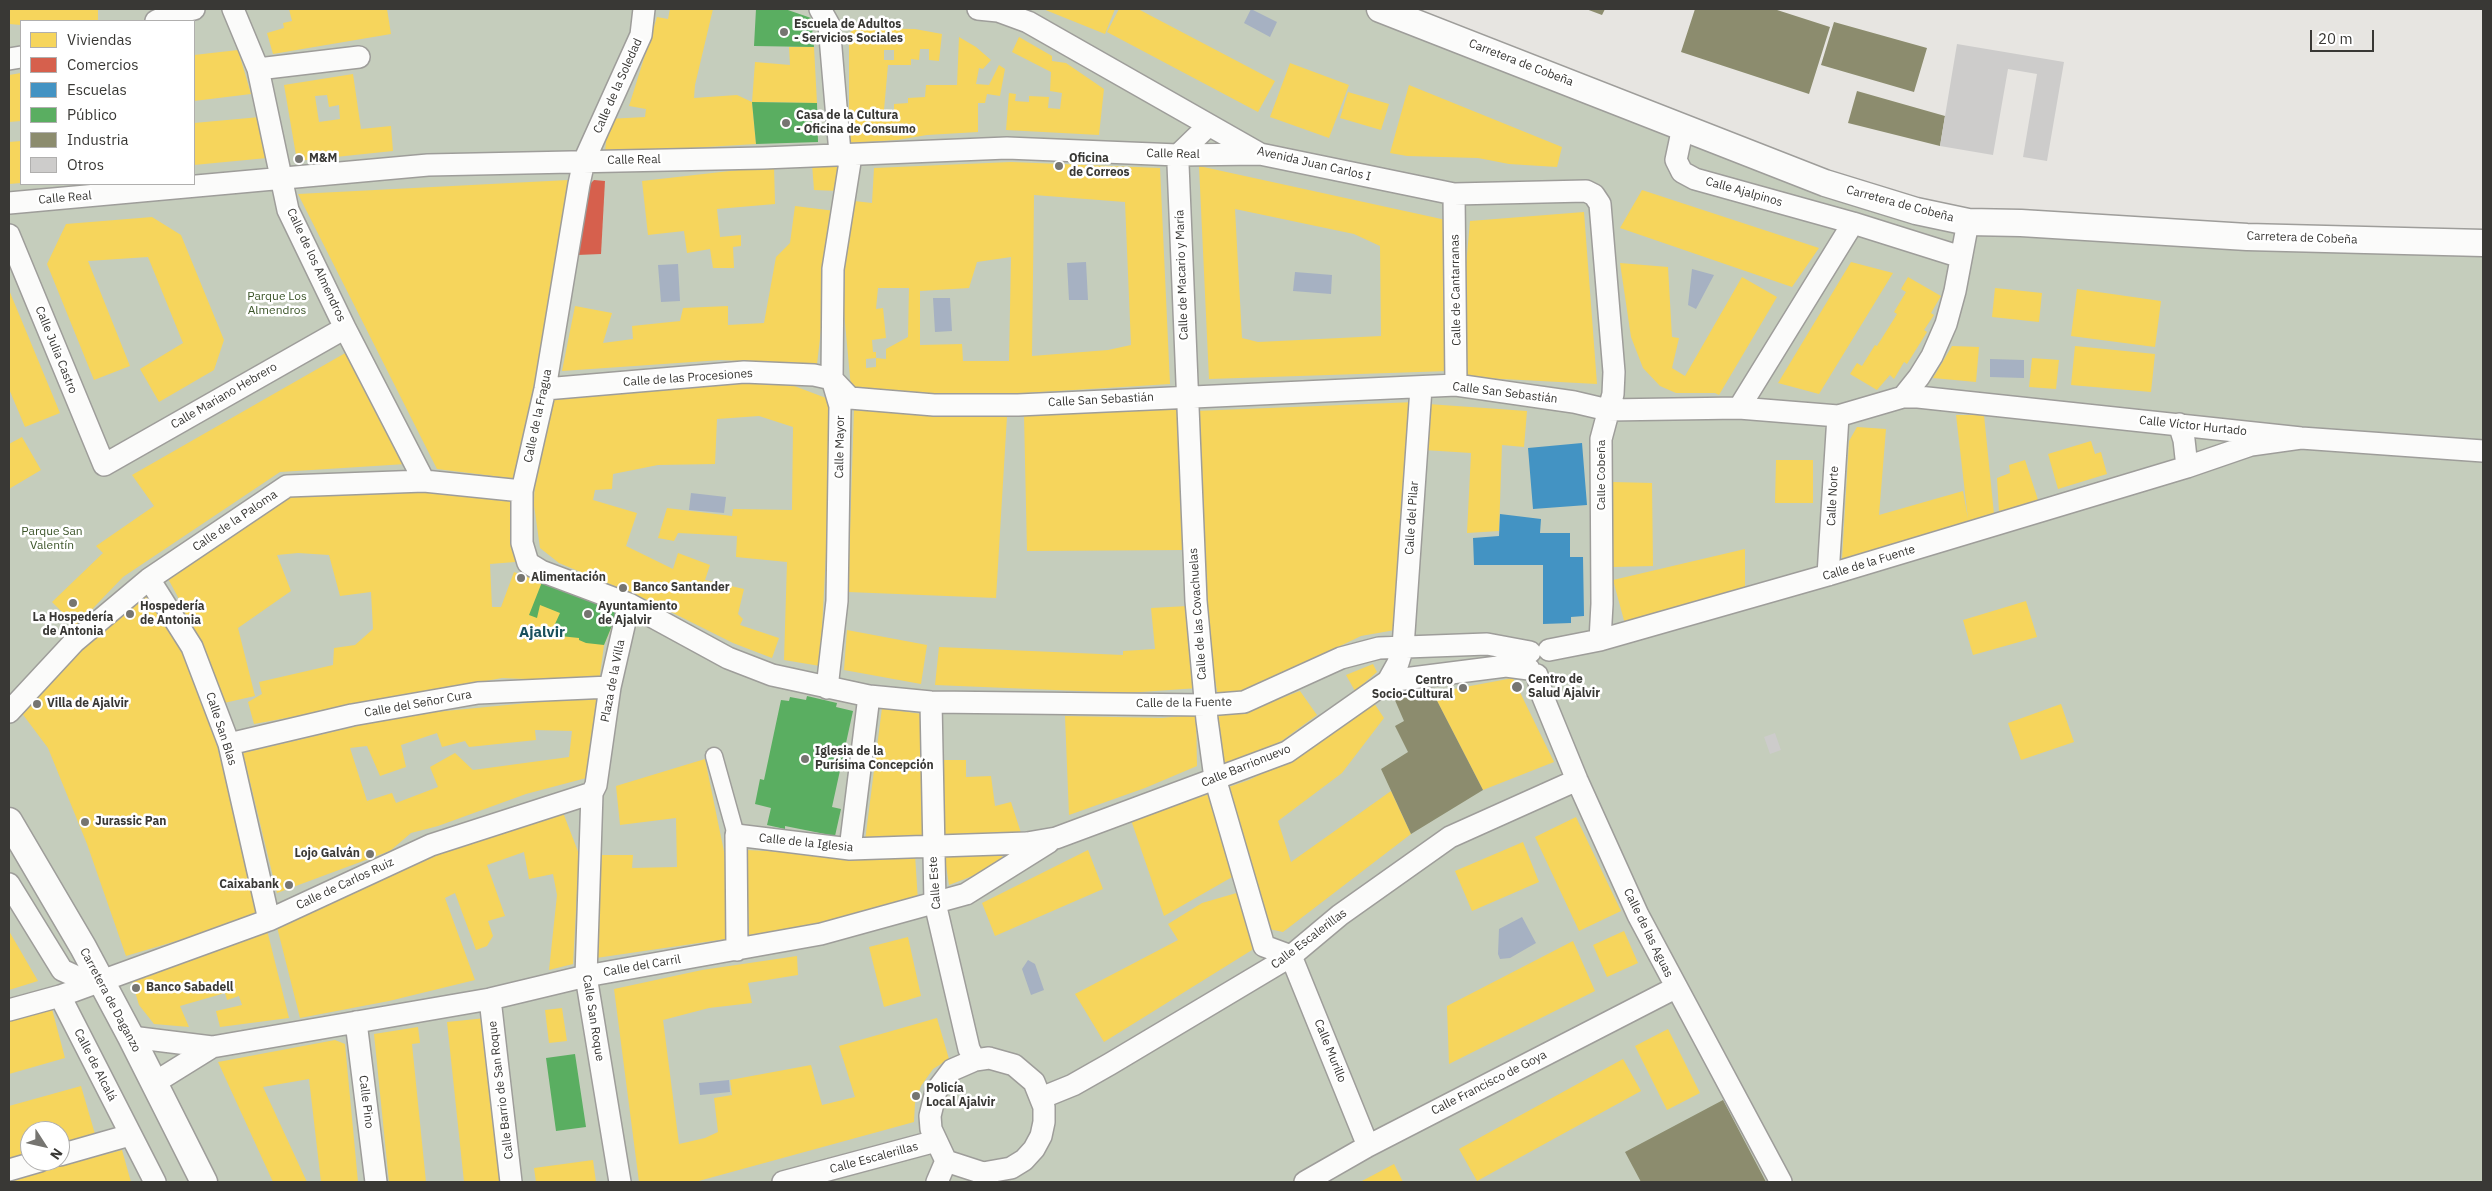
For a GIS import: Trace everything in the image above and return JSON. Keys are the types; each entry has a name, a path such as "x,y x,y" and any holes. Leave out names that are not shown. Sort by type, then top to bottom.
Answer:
{"street":[{"name":"Calle de los Almendros","path":"233,9 258,69 288,210 345,328 424,481"},
{"name":"Calle de la Soledad","path":"584,161 641,35 644,9"},
{"path":"820,9 829,25 840,153"},
{"name":"Avenida Juan Carlos I","path":"978,9 998,11 1028,22 1260,154 1454,194 1586,191 1594,194"},
{"name":"Carretera de Cobeña","path":"1380,9 1824,183 1916,210 1968,222 2021,223 2246,237 2483,243"},
{"path":"258,69 360,56"},
{"path":"1178,155 1209,125"},
{"name":"Calle Ajalpinos","path":"1683,127 1676,160 1682,172 1695,179 1853,223 1961,257"},
{"name":"Calle Real","path":"9,203 281,180 428,165 558,164 584,161 763,158 840,153 1007,148 1178,155 1260,154"},
{"name":"Calle Mayor","path":"827,688 837,601 840,406 832,379 833,269 850,162 840,153"},
{"name":"Calle de Macario y María","path":"1178,155 1186,396"},
{"name":"Calle de la Fragua","path":"584,161 545,389 522,491 522,543 528,563 541,571 629,604"},
{"name":"Calle de Cantarranas","path":"1454,194 1456,385"},
{"name":"Calle Cobeña","path":"1594,194 1600,204 1614,372 1613,394 1601,438 1602,604 1600,640"},
{"path":"1903,397 1932,356 1946,324 1968,222"},
{"path":"1739,408 1853,223"},
{"name":"Calle Julia Castro","path":"9,235 104,465"},
{"name":"Calle Mariano Hebrero","path":"104,465 345,328"},
{"name":"Calle de las Procesiones","path":"545,389 744,372 814,375 832,379"},
{"name":"Calle San Sebastián","path":"832,379 850,398 934,405 1018,405 1456,385 1574,402 1608,410 1739,408 1838,416 1903,397"},
{"name":"Calle del Pilar","path":"1403,647 1421,388"},
{"name":"Calle de las Covachuelas","path":"1186,396 1196,601 1215,778 1264,946 1291,956"},
{"name":"Calle Víctor Hurtado","path":"1903,397 1918,397 2300,438 2483,451"},
{"name":"Calle Norte","path":"1828,575 1838,416"},
{"path":"2179,424 2184,440 2187,467"},
{"name":"Calle de la Fuente","path":"1388,681 1536,662 1600,640 1828,575 2187,467 2251,445 2300,438"},
{"name":"Calle de la Paloma","path":"9,712 74,642 149,579 286,486 424,481 522,491"},
{"name":"Calle San Blas","path":"149,579 192,647 229,744 269,920"},
{"path":"629,604 728,658 772,674 827,688"},
{"name":"Plaza de la Villa","path":"592,792 596,784 610,687 629,604"},
{"name":"Calle de la Fuente","path":"827,688 869,696 932,702 1206,705 1244,702 1341,658 1380,648 1487,644 1536,662"},
{"name":"Calle Barrionuevo","path":"1056,838 1288,752 1388,681 1398,663 1403,647"},
{"name":"Calle de las Aguas","path":"1536,662 1543,697 1577,780 1638,915 1675,988 1781,1182"},
{"name":"Calle del Señor Cura","path":"229,744 352,715 478,694 610,687"},
{"path":"850,849 869,696"},
{"name":"Calle Este","path":"932,702 934,903 969,1049 975,1060"},
{"path":"714,756 736,836 737,950"},
{"name":"Calle Escalerillas","path":"1041,1098 1073,1085 1110,1064 1291,956 1340,915 1450,837 1577,780"},
{"name":"Calle de Carlos Ruiz","path":"95,982 269,920 431,845 592,792"},
{"name":"Calle San Roque","path":"592,792 586,976 620,1182"},
{"name":"Carretera de Daganzo","path":"9,821 95,982 131,1037 204,1182"},
{"name":"Calle de la Iglesia","path":"736,836 850,849 933,844 1027,843 1056,838"},
{"name":"Calle del Carril","path":"131,1037 212,1047 490,999 586,976 821,934 966,894 1056,838"},
{"name":"Carretera de Daganzo","path":"9,884 62,970 95,982"},
{"name":"Calle Murillo","path":"1291,956 1368,1146"},
{"path":"9,1010 60,996 95,982"},
{"name":"Calle Francisco de Goya","path":"1305,1182 1368,1146 1675,988"},
{"name":"Calle de Alcalá","path":"60,996 155,1182"},
{"name":"Calle Barrio de San Roque","path":"490,999 511,1182"},
{"name":"Calle Pino","path":"356,1022 376,1182"},
{"name":"Calle del Carril","path":"154,1083 212,1047"},
{"path":"989,1058 1014,1065 1034,1082 1041,1098 1044,1107 1044,1122 1041,1136 1029,1155 1006,1175 982,1173 946,1162 936,1141 930,1116 936,1091 952,1070 975,1060 989,1058"},
{"path":"70,1152 130,1135"},
{"name":"Calle Escalerillas","path":"783,1182 936,1141"},
{"path":"937,1182 946,1162"}],"green space":[{"path":"9,9 1394,9 1916,213 2483,238 2483,1182 9,1182"}],"water":[{"path":"1251,9 1277,22 1270,37 1244,23"},
{"path":"1086,262 1088,300 1069,300 1067,263"},
{"path":"678,264 680,301 661,302 658,265"},
{"path":"1692,269 1714,275 1696,309 1688,305"},
{"path":"1295,272 1332,275 1331,294 1293,291"},
{"path":"933,298 950,298 952,331 935,332"},
{"path":"1990,359 2024,360 2024,378 1990,377"},
{"path":"691,493 726,497 724,513 689,510"},
{"path":"1522,917 1536,943 1510,958 1500,959 1498,954 1499,929"},
{"path":"1028,960 1035,964 1044,990 1031,995 1022,969"},
{"path":"729,1080 730,1092 700,1095 699,1083"}],"building: Viviendas":[{"path":"9,9 98,9 98,20 20,20 20,25 9,24"},
{"path":"289,9 387,9 391,34 273,54 267,33 284,28 283,23 292,21"},
{"path":"670,9 713,9 695,85 694,98 737,95 752,102 756,144 605,153 608,119 645,117 646,109 629,106 657,17 668,19"},
{"path":"1043,9 1115,9 1105,34"},
{"path":"1119,9 1138,9 1275,81 1258,112 1107,32"},
{"path":"856,28 915,29 942,34 939,61 929,60 929,49 920,49 919,60 911,59 911,65 888,65 883,121 894,120 894,104 908,103 908,98 925,97 926,85 957,85 959,37 976,47 991,60 983,69 979,68 976,84 989,85 999,65 1005,69 1000,96 987,94 985,103 978,103 978,132 849,143 849,33","holes":["884,50 894,50 894,60 884,60"]},
{"path":"1019,37 1052,56 1052,61 1066,63 1104,89 1099,135 1006,130 1009,93 1016,94 1015,101 1029,102 1029,96 1049,97 1048,108 1060,109 1062,93 1050,91 1051,72 1012,52"},
{"path":"789,47 814,47 817,103 752,102 755,62 790,65"},
{"path":"238,50 251,94 195,101 195,55"},
{"path":"1290,63 1349,85 1329,138 1270,117"},
{"path":"20,73 20,121 9,122 9,75"},
{"path":"353,74 361,129 391,126 393,151 297,161 284,85","holes":["327,95 329,107 339,105 340,119 319,122 315,96"]},
{"path":"1409,85 1562,147 1557,167 1509,164 1478,158 1407,156 1390,153"},
{"path":"1348,92 1389,104 1381,130 1340,118"},
{"path":"260,117 267,158 195,165 195,123"},
{"path":"20,141 20,183 9,184 9,142"},
{"path":"1011,162 1160,168 1170,384 1009,394 929,394 851,388 844,312 845,261 854,201 872,203 874,168","holes":["1034,195 1125,202 1131,345 1108,350 1032,356","1011,257 1009,361 963,361 962,344 920,345 920,291 969,288 977,262","878,288 909,288 908,337 886,349 886,359 876,358 876,352 873,352 872,340 886,338 883,308 876,309","876,358 876,367 866,368 866,359"]},
{"path":"812,164 840,165 838,191 814,190"},
{"path":"774,166 775,204 717,209 720,237 741,235 741,246 733,247 734,268 713,268 710,249 687,253 684,231 648,235 642,181"},
{"path":"1199,166 1446,220 1449,371 1209,379","holes":["1235,209 1354,234 1380,246 1381,336 1258,342 1242,338"]},
{"path":"568,180 557,283 517,479 437,469 298,194"},
{"path":"1642,190 1819,248 1792,287 1620,228"},
{"path":"795,206 835,211 817,364 721,360 562,371 575,306 612,313 603,343 633,339 632,326 680,321 683,308 728,306 728,325 764,323 776,257 790,243"},
{"path":"1584,212 1597,384 1465,377 1463,301 1470,221"},
{"path":"152,217 181,235 224,340 214,370 159,402 140,369 183,343 148,257 88,261 130,366 94,380 47,264 66,224"},
{"path":"1851,262 1893,273 1819,394 1778,383"},
{"path":"1620,263 1668,267 1672,337 1679,338 1672,368 1685,376 1742,277 1777,297 1719,395 1715,393 1676,393 1660,386 1643,368 1631,337"},
{"path":"1908,277 1941,296 1931,313 1934,315 1924,330 1927,332 1907,364 1904,362 1894,379 1890,375 1877,390 1850,374 1857,363 1862,366 1897,314 1894,312 1906,292 1901,289"},
{"path":"1995,288 2042,293 2039,322 1992,317"},
{"path":"2077,289 2161,301 2155,347 2071,336"},
{"path":"9,290 60,413 25,427 9,389"},
{"path":"1952,346 1979,347 1976,382 1933,378"},
{"path":"2075,346 2155,354 2151,392 2071,385"},
{"path":"347,352 406,464 280,472 123,577 76,626 52,602 103,553 96,546 154,506 132,475"},
{"path":"2032,358 2059,360 2056,389 2029,387"},
{"path":"692,381 781,381 834,401 820,666 784,660 787,562 736,557 737,536 678,533 674,541 658,538 667,508 732,516 733,509 792,510 793,427 759,416 717,419 715,464 658,465 613,474 612,489 595,490 593,500 637,513 626,546 673,569 678,553 710,565 705,580 744,589 738,614 743,619 740,625 779,638 772,658 733,643 641,597 559,563 540,548 534,505 535,478 554,398"},
{"path":"1416,402 1395,630 1361,636 1246,691 1219,700 1209,651 1195,411"},
{"path":"1428,404 1527,411 1524,447 1502,445 1499,531 1467,533 1471,453 1424,450"},
{"path":"1179,408 1184,550 1027,551 1024,415"},
{"path":"854,410 1007,416 996,598 848,592"},
{"path":"1956,415 1984,415 1994,514 1968,524 1842,560 1849,441 1857,427 1886,429 1879,515 1963,491 1968,519"},
{"path":"22,437 41,470 9,489 9,444"},
{"path":"2091,441 2095,454 2101,452 2107,474 2058,489 2048,454"},
{"path":"1776,460 1813,460 1813,503 1775,503"},
{"path":"2025,460 2038,500 1999,512 1997,478 2010,473 2009,465"},
{"path":"1612,482 1652,483 1653,566 1613,567"},
{"path":"418,490 510,496 515,502 515,562 490,564 492,607 501,607 514,572 618,611 604,645 599,682 502,678 254,724 248,702 262,694 259,682 333,665 334,648 355,645 373,629 371,592 340,596 329,555 298,553 277,555 291,591 238,628 255,696 224,703 179,599 165,573 278,496"},
{"path":"1745,549 1745,591 1625,624 1613,580"},
{"path":"145,588 192,666 212,726 259,911 220,928 126,956 87,844 48,748 21,712 105,620"},
{"path":"2026,601 2037,637 1973,655 1963,620"},
{"path":"1188,606 1198,688 1127,693 935,685 939,647 1123,655 1123,651 1155,649 1151,608"},
{"path":"847,630 927,645 921,684 844,670"},
{"path":"1373,664 1377,672 1355,691 1346,675"},
{"path":"1513,678 1554,762 1483,790 1433,693"},
{"path":"1300,691 1317,715 1283,740 1261,752 1222,764 1214,714 1260,706"},
{"path":"600,696 590,777 526,794 438,826 411,833 390,851 277,893 243,753 404,715","holes":["535,730 572,731 569,757 473,770 455,753 430,767 438,787 396,803 392,793 367,801 350,748 367,746 380,776 406,767 401,745 437,733 442,747 465,741 469,747 536,740"]},
{"path":"1372,700 1384,718 1342,773 1278,821 1291,862 1391,791 1411,834 1283,932 1269,929 1223,789 1249,780 1301,754"},
{"path":"2061,704 2074,742 2021,760 2008,723"},
{"path":"882,708 928,715 928,840 865,841"},
{"path":"1196,715 1197,766 1145,788 1069,815 1065,716 1162,718"},
{"path":"705,759 728,871 726,939 596,958 601,855 633,855 632,868 677,867 676,818 620,825 616,786"},
{"path":"941,760 966,760 966,777 991,776 995,806 1011,802 1021,833 942,835"},
{"path":"1209,794 1234,876 1164,916 1131,820"},
{"path":"562,810 579,854 573,964 549,970 557,895 553,874 529,879 524,852 487,865 505,916 488,921 493,936 487,946 476,950 455,893 445,898 475,980 389,1001 300,1018 277,927 462,844"},
{"path":"1576,817 1621,911 1579,931 1535,837"},
{"path":"1523,842 1539,882 1472,911 1455,871"},
{"path":"1001,848 1003,861 949,885 944,852"},
{"path":"746,850 829,854 915,855 918,901 832,923 749,935"},
{"path":"1088,850 1103,889 995,936 982,903"},
{"path":"1240,892 1255,935 1252,950 1104,1042 1075,994 1178,940 1168,924 1202,903"},
{"path":"267,930 289,1018 220,1027 216,1011 242,1005 239,996 227,1000 225,993 180,1006 189,1027 154,1024 139,1005 133,985 133,976"},
{"path":"9,931 38,981 9,990"},
{"path":"1624,931 1638,963 1607,977 1593,945"},
{"path":"908,937 921,996 884,1007 869,947"},
{"path":"1573,941 1595,991 1449,1064 1447,1006"},
{"path":"797,956 798,975 748,983 752,1003 709,1008 663,1020 679,1144 705,1138 718,1132 714,1098 732,1095 730,1080 811,1065 822,1105 855,1097 839,1046 937,1018 949,1059 933,1069 921,1086 915,1103 914,1122 695,1182 639,1182 614,989 702,970"},
{"path":"562,1008 567,1041 549,1043 545,1010"},
{"path":"52,1009 65,1058 9,1074 9,1021"},
{"path":"486,1018 503,1182 464,1182 447,1022"},
{"path":"418,1027 420,1043 412,1044 426,1182 389,1182 374,1034"},
{"path":"1668,1029 1700,1093 1667,1110 1635,1046"},
{"path":"335,1040 345,1044 358,1182 321,1182 309,1079 263,1087 307,1182 273,1182 218,1062"},
{"path":"1623,1059 1641,1091 1477,1181 1459,1149"},
{"path":"81,1086 95,1134 70,1141 70,1121 20,1121 20,1155 9,1158 9,1106"},
{"path":"122,1150 131,1182 9,1182 9,1180 43,1171 70,1171 70,1164"},
{"path":"593,1160 596,1182 536,1182 534,1168"},
{"path":"1394,1164 1403,1182 1360,1182"}],"building: Comercios":[{"path":"594,180 605,181 601,254 577,255 588,186"}],"building: Escuelas":[{"path":"1582,443 1587,505 1533,509 1528,448"},
{"path":"1500,514 1541,519 1540,533 1570,533 1570,557 1583,557 1584,616 1571,617 1571,623 1543,624 1543,565 1474,565 1473,538 1499,536"}],"building: Público":[{"name":"Escuela de Adultos - Servicios Sociales","path":"756,9 785,9 811,18 814,47 754,46"},
{"name":"Casa de la Cultura - Oficina de Consumo","path":"752,102 817,103 818,142 756,144"},
{"name":"Ayuntamiento de Ajalvir","path":"542,582 618,611 604,645 586,643 579,640 579,638 550,635 560,613 540,605 537,618 529,615"},
{"name":"Iglesia de la Purísima Concepción","path":"807,696 837,703 836,707 853,711 832,807 841,809 835,836 785,826 785,829 767,825 771,808 755,804 760,779 764,780 781,700 789,701 790,697 806,700"},
{"path":"575,1054 586,1127 556,1131 546,1058"}],"building: Industria":[{"path":"1586,9 1605,9 1602,15"},
{"path":"1695,9 1774,9 1830,27 1809,94 1681,52"},
{"path":"1834,22 1927,48 1914,92 1821,65"},
{"path":"1857,91 1945,116 1940,146 1848,123"},
{"path":"1433,693 1483,790 1411,834 1381,769 1408,752 1395,726 1404,721 1394,698"},
{"path":"1723,1100 1766,1182 1641,1182 1625,1152"}],"building: Otros":[{"path":"1957,44 2064,62 2047,161 2023,157 2037,74 2008,69 1993,155 1940,146"},
{"path":"1775,733 1781,750 1770,754 1764,737"}],"place":[{"name":"Escuela de Adultos - Servicios Sociales","path":"784,32"},
{"name":"Casa de la Cultura - Oficina de Consumo","path":"786,123"},
{"name":"M&M","path":"299,159"},
{"name":"Oficina de Correos","path":"1059,166"},
{"name":"Alimentación","path":"521,578"},
{"name":"Banco Santander","path":"623,588"},
{"name":"La Hospedería de Antonia","path":"73,603"},
{"name":"Hospedería de Antonia","path":"130,614"},
{"name":"Ayuntamiento de Ajalvir","path":"588,614"},
{"name":"Centro de Salud Ajalvir","path":"1517,687"},
{"name":"Centro Socio-Cultural","path":"1463,688"},
{"name":"Villa de Ajalvir","path":"37,704"},
{"name":"Iglesia de la Purísima Concepción","path":"805,759"},
{"name":"Jurassic Pan","path":"85,822"},
{"name":"Lojo Galván","path":"370,854"},
{"name":"Caixabank","path":"289,885"},
{"name":"Banco Sabadell","path":"136,988"},
{"name":"Policía Local Ajalvir","path":"916,1096"}],"district":[{"name":"Ajalvir","path":"542,633"}],"park label":[{"name":"Parque Los Almendros","path":"277,304"},
{"name":"Parque San Valentín","path":"52,539"}]}
